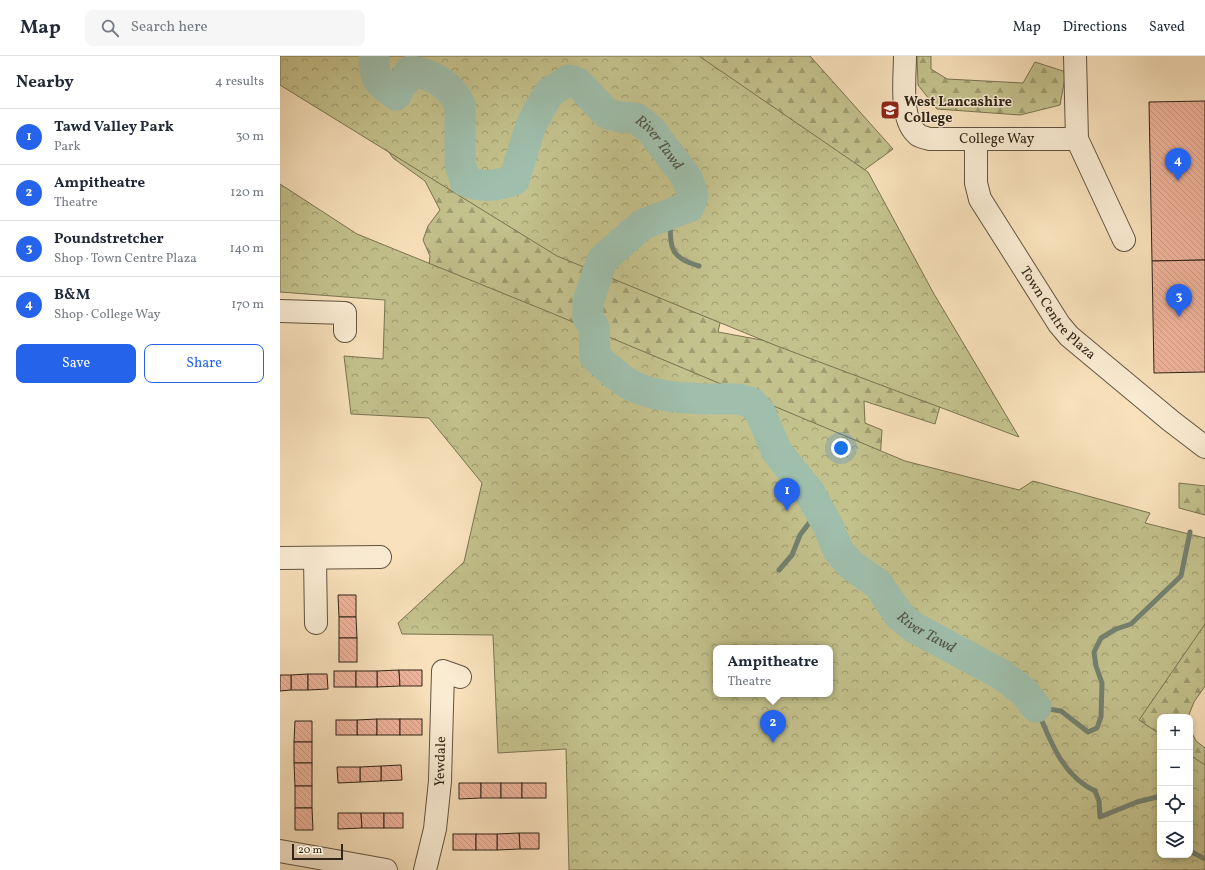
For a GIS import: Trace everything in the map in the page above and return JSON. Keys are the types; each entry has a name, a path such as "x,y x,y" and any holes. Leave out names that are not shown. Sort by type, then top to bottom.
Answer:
{"street":[{"name":"College Way","path":"905,56 906,115 912,128 919,135 930,139 1077,139"},
{"path":"1075,56 1077,139 1124,240"},
{"name":"Town Centre Plaza","path":"976,139 976,183 980,199 1059,324 1069,336 1203,443"},
{"path":"280,311 345,313 345,331"},
{"path":"280,558 315,558 350,567 380,557"},
{"path":"315,558 316,623"},
{"name":"Yewdale","path":"424,870 435,828 440,781 442,671 460,677"},
{"path":"280,851 386,870"}],"green space":[{"path":"280,56 699,56 868,172 934,294 1019,437 777,346 557,256 280,85"},
{"path":"449,56 810,56 893,149 856,176 724,305 718,332 805,348 942,399 935,424 864,401 865,423 882,430 880,461 1192,607 1205,626 1205,686 1194,702 1189,714 1157,714 1157,858 1193,858 1193,735 1196,741 1205,748 1205,870 1033,870 889,696 833,647 833,645 831,645 427,290 430,256 423,240 428,226 440,210 425,181 393,158 354,102"},
{"path":"917,56 931,56 931,69 947,79 1023,83 1035,62 1066,72 1060,105 1020,115 937,109 918,85"},
{"path":"280,184 357,234 549,312 905,461 1019,490 1033,481 1150,513 1145,523 1205,538 1205,624 1139,720 1157,732 1157,858 1193,858 1193,757 1205,765 1205,870 569,870 566,749 498,753 493,635 402,634 398,623 464,562 482,483 429,418 351,414 344,356 383,359 385,300 280,292"},
{"path":"1179,483 1205,486 1205,515 1179,508"}],"building":[{"path":"1205,101 1205,260 1152,261 1149,102"},
{"path":"1205,260 1205,372 1154,373 1152,261"},
{"path":"338,595 356,595 356,617 339,617"},
{"path":"339,617 356,617 357,638 339,638"},
{"path":"339,638 357,638 357,662 339,662"},
{"path":"399,670 400,686 377,687 377,671"},
{"path":"399,670 422,670 422,686 400,686"},
{"path":"334,671 356,671 356,687 334,687"},
{"path":"356,671 377,671 377,687 356,687"},
{"path":"308,674 308,690 291,690 291,675"},
{"path":"308,674 327,674 328,689 308,690"},
{"path":"280,675 291,675 291,690 280,691"},
{"path":"377,719 377,735 357,735 357,720"},
{"path":"377,719 400,719 400,735 377,735"},
{"path":"400,719 422,719 422,735 400,735"},
{"path":"336,720 357,720 357,735 336,735"},
{"path":"295,721 312,721 312,742 294,742"},
{"path":"294,742 312,742 312,763 294,763"},
{"path":"294,763 312,763 312,786 295,786"},
{"path":"401,765 402,780 381,781 381,766"},
{"path":"381,766 381,781 360,782 360,767"},
{"path":"337,767 360,767 360,782 338,783"},
{"path":"459,783 481,783 481,798 459,799"},
{"path":"481,783 501,783 501,798 481,798"},
{"path":"501,783 522,783 522,798 501,798"},
{"path":"522,783 546,783 546,798 522,798"},
{"path":"295,786 312,786 312,808 295,808"},
{"path":"295,808 312,808 313,830 295,830"},
{"path":"338,813 361,813 362,828 338,829"},
{"path":"361,813 384,813 384,828 362,828"},
{"path":"384,813 403,813 403,828 384,828"},
{"path":"519,833 539,833 539,849 520,849"},
{"path":"519,833 520,849 497,850 497,834"},
{"path":"453,834 476,834 476,850 453,850"},
{"path":"476,834 497,834 497,850 476,850"}],"waterway":[{"name":"River Tawd","path":"374,56 375,70 378,79 396,95 410,71 418,72 440,81 451,91 460,105 460,163 465,181 477,185 501,184 514,180 531,125 540,108 550,92 569,80 578,83 606,113 619,117 636,118 650,129 687,178 693,195 689,207 643,224 602,260 588,302 588,318 594,327 595,357 624,381 642,390 675,397 706,399"},
{"path":"670,215 670,235 673,249 681,259 699,266"},
{"name":"River Tawd","path":"714,399 738,399 752,403 760,412 777,452 810,493 828,526 838,550 851,565 878,584 899,615 913,627 1004,676 1025,693 1036,707"},
{"path":"779,570 792,555 800,535 819,510"},
{"path":"1036,707 1061,711 1088,732 1097,728 1101,717 1102,683 1096,666 1094,652 1101,638 1116,629 1131,624 1181,576 1190,532"},
{"name":"River Tawd","path":"1036,707 1052,743 1065,766 1073,776 1095,791 1099,801 1100,817 1137,802 1157,797"},
{"name":"River Tawd","path":"1193,853 1205,859"}],"place":[{"name":"West Lancashire College","path":"890,110"},
{"name":"B&M","path":"1178,181"},
{"name":"Poundstretcher","path":"1179,317"},
{"name":"Tawd Valley Park","path":"787,511"},
{"name":"Ampitheatre","path":"773,743"}]}
